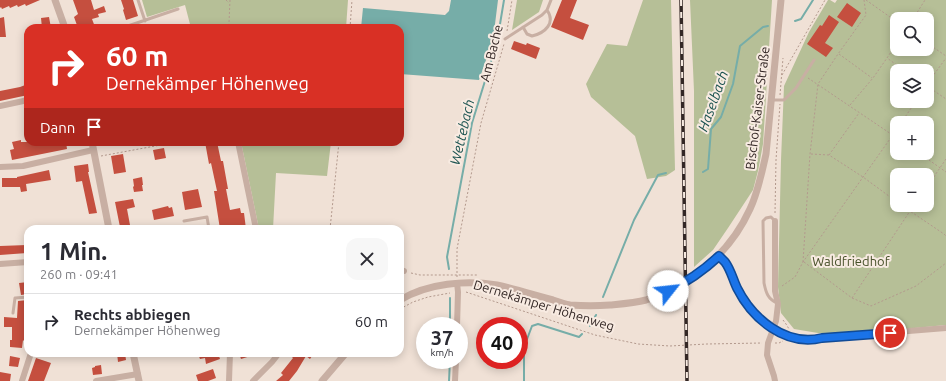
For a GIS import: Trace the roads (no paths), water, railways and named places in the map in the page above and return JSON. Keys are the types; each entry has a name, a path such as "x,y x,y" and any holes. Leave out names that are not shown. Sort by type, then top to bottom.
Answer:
{"street":[{"path":"56,0 65,24"},
{"name":"Bischof-Kaiser-Straße","path":"404,298 419,291 437,286 457,283 480,283 498,285 570,304 594,306 618,305 644,300 679,286 709,265 719,256 741,226 751,208 761,175 766,154 781,0"},
{"path":"0,106 24,101"},
{"path":"92,146 108,225"},
{"path":"239,146 255,225"},
{"path":"0,167 23,166 93,150"},
{"path":"775,221 775,291 778,304 776,321 768,343 767,354 775,381"},
{"path":"719,256 726,263 737,288 754,313 773,329 786,336 814,340 822,338 946,328"},
{"path":"0,264 24,262"},
{"path":"457,283 457,317"},
{"path":"22,381 30,357"},
{"path":"96,381 138,377 134,357"},
{"path":"229,381 230,357"},
{"path":"253,381 276,357"},
{"path":"322,381 343,357"},
{"path":"455,381 456,369"}],"lane":[{"path":"138,0 145,21"},
{"path":"505,39 542,15 547,10 551,0"},
{"path":"135,24 178,10"},
{"path":"523,27 527,34 532,36 544,32 550,22 550,16 547,10"},
{"path":"771,100 784,100 796,88 814,60"},
{"path":"184,222 207,217 209,225"},
{"path":"775,221 771,218 766,218 763,221 764,283 766,293 769,298 778,304"},
{"path":"14,313 14,298 24,297"}],"water":[{"path":"451,0 498,0 493,40 479,80 404,74 404,24 361,24 363,8 445,15 449,11"}],"waterway":[{"name":"Wettebach","path":"449,269 447,257 472,123 497,42 504,0"},
{"name":"Haselbach","path":"795,21 801,19 813,0"},
{"name":"Haselbach","path":"703,172 708,169 711,129 721,117 733,84 740,46 763,27 768,26"},
{"name":"Haselbach","path":"603,297 634,220 658,175 666,173"},
{"name":"Wettebach","path":"450,298 450,317"},
{"name":"Haselbach","path":"590,326 596,315"},
{"name":"Haselbach","path":"524,381 524,347 532,326 538,324 579,337 582,334"},
{"name":"Wettebach","path":"449,381 450,369"}],"railway":[{"path":"681,0 687,381"}],"park label":[{"name":"Waldfriedhof","path":"851,261"}]}
